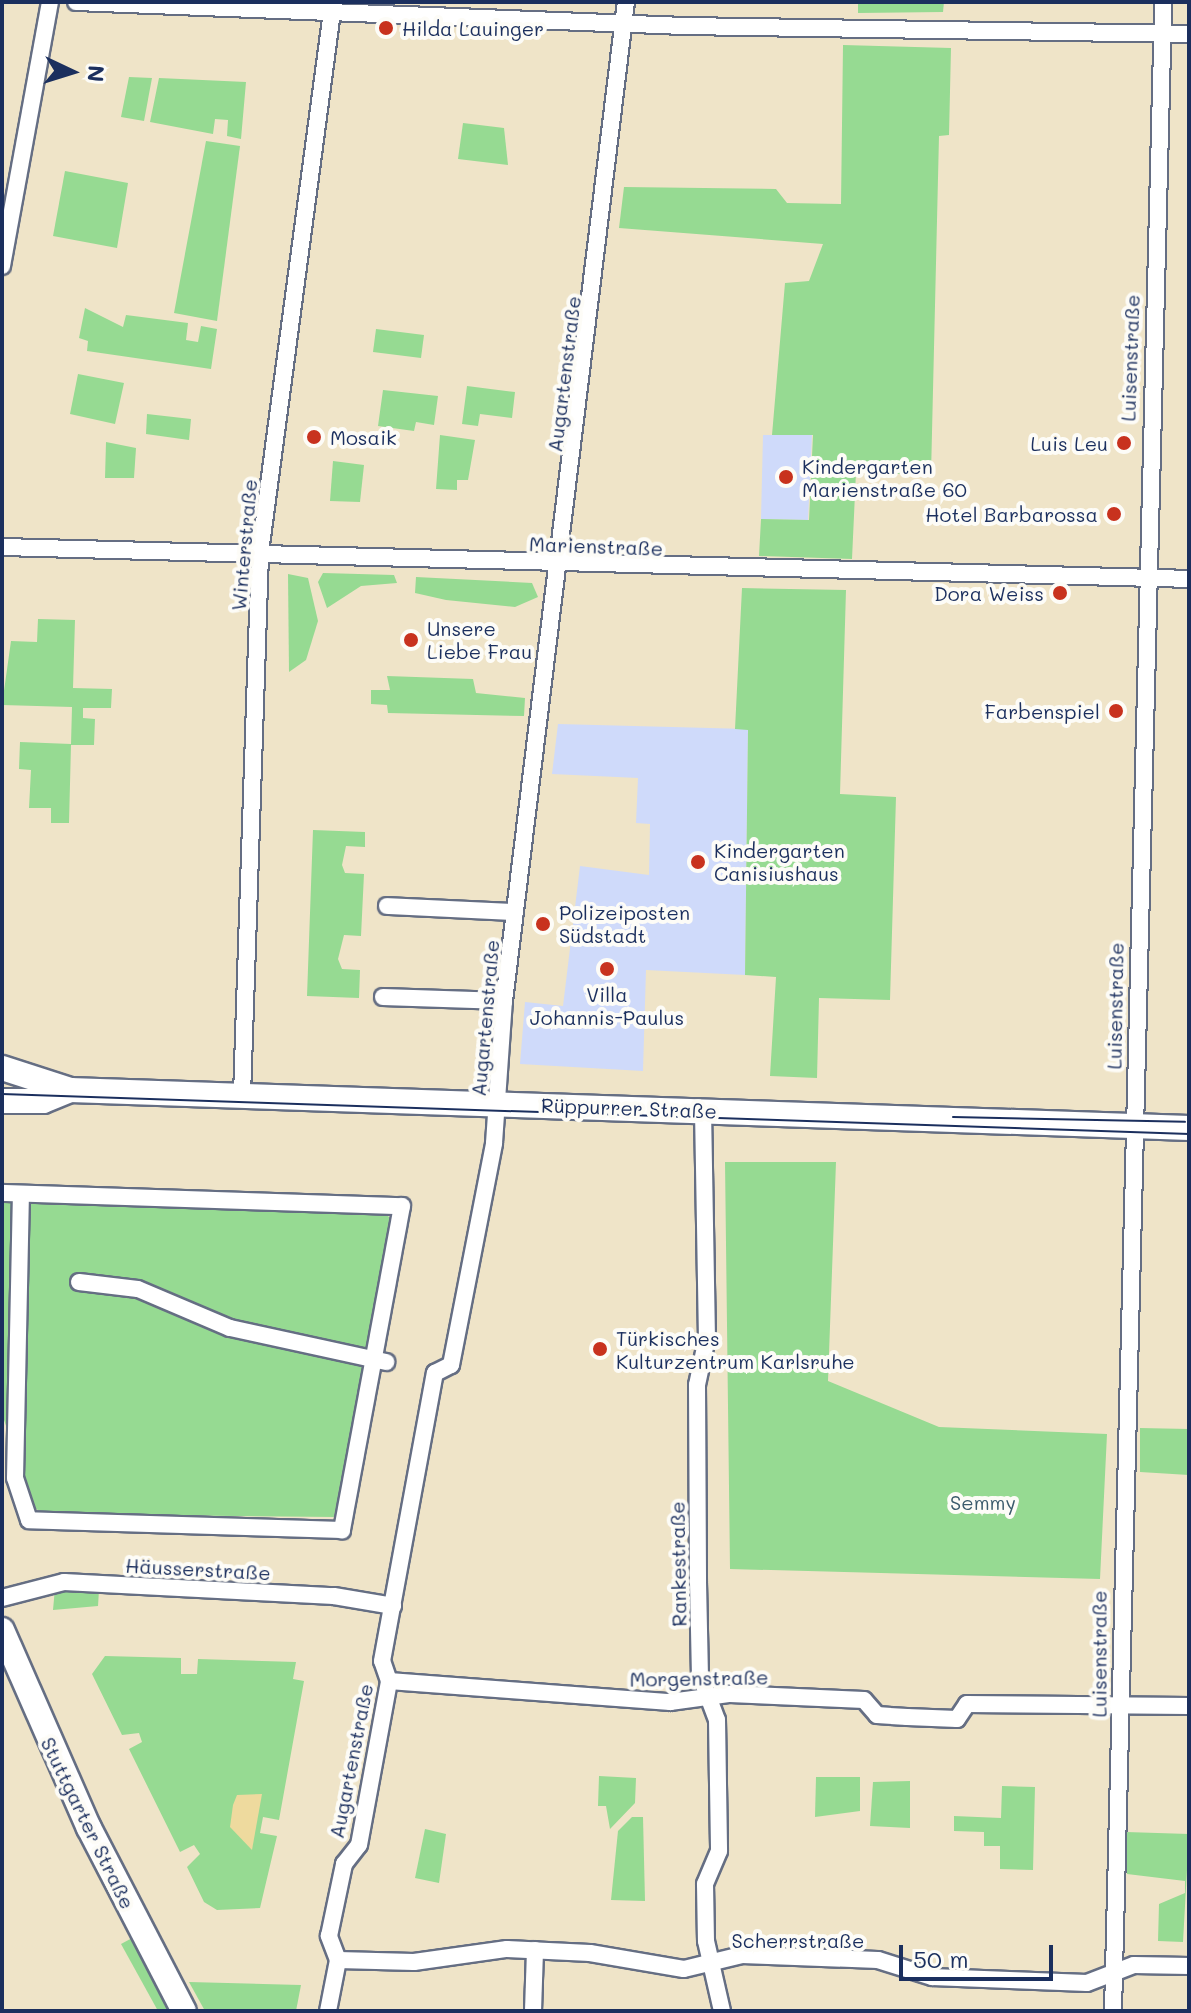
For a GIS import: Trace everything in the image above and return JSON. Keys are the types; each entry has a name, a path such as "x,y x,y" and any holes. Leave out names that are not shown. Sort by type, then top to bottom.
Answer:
{"main road":[{"name":"Rüppurrer Straße","path":"2,1068 70,1090 1189,1128"},
{"name":"Rüppurrer Straße","path":"2,1101 43,1101 70,1090"},
{"name":"Stuttgarter Straße","path":"2,1630 89,1828 184,2011"}],"street":[{"path":"2,266 50,2"},
{"path":"76,2 333,7 624,23 1189,34"},
{"name":"Augartenstraße","path":"328,2011 338,1960 329,1936 344,1864 359,1845 389,1681 382,1661 435,1373 451,1365 496,1103 504,1001 561,565 626,2"},
{"name":"Luisenstraße","path":"1113,2011 1144,578 1163,2"},
{"name":"Winterstraße","path":"242,1096 260,552 333,7"},
{"name":"Marienstraße","path":"2,547 260,552 561,565 1189,579"},
{"path":"387,906 515,912"},
{"path":"383,997 504,1001"},
{"name":"Rankestraße","path":"703,1110 707,1338 697,1385 700,1675 717,1720 719,1851 705,1884 712,1962 722,2011"},
{"path":"2,1193 402,1206 380,1360 342,1530 29,1520 15,1478 21,1194"},
{"path":"79,1282 138,1289 230,1328 380,1360"},
{"name":"Häusserstraße","path":"2,1598 64,1582 334,1596 393,1606"},
{"name":"Morgenstraße","path":"389,1681 553,1697 864,1700 877,1715 957,1719 967,1704 1189,1706"},
{"name":"Scherrstraße","path":"338,1960 414,1962 485,1949 535,1950 590,1953 633,1966 684,1969 742,1955 878,1960 932,1977 1087,1983 1134,1965 1189,1966"},
{"path":"533,2011 535,1950"}],"shaded area":[{"name":"Kindergarten Marienstraße 60","path":"763,435 812,435 808,520 761,519"},
{"name":"Kindergarten Canisiushaus","path":"558,724 748,729 745,975 646,970 643,1071 520,1064 525,1002 563,1006 580,866 649,875 650,824 636,823 638,778 552,774"}],"green space":[{"path":"858,2 944,2 943,12 858,13"},
{"path":"843,45 951,48 949,135 939,136 931,475 856,472 852,559 759,556 761,519 809,520 813,435 772,435 785,283 809,281 823,244 619,228 624,187 776,189 787,203 841,204"},
{"path":"129,77 152,78 144,121 121,117"},
{"path":"159,78 246,82 241,139 227,136 228,120 215,119 213,134 150,122"},
{"path":"463,123 504,128 508,165 458,159"},
{"path":"206,141 240,146 217,321 174,313"},
{"path":"65,171 128,183 117,248 53,236"},
{"path":"85,308 123,327 126,315 188,323 186,340 198,342 201,326 217,329 211,369 87,351 88,341 79,338"},
{"path":"376,329 424,335 421,358 373,352"},
{"path":"78,374 124,383 115,424 70,414"},
{"path":"467,386 515,392 512,418 480,414 478,426 462,424"},
{"path":"383,390 438,396 434,425 416,422 414,431 378,426"},
{"path":"147,414 191,419 189,440 146,434"},
{"path":"440,435 475,440 468,480 457,480 457,490 436,489"},
{"path":"106,442 136,448 134,478 105,478"},
{"path":"333,461 364,465 360,502 330,501"},
{"path":"323,573 394,575 397,583 361,586 327,608 318,582"},
{"path":"288,574 308,578 318,621 306,660 289,672"},
{"path":"416,577 532,583 538,597 515,607 446,600 415,593"},
{"path":"742,588 846,590 840,794 896,797 890,1000 819,998 817,1078 770,1076 776,977 745,975 748,730 735,729"},
{"path":"38,619 75,620 73,688 112,689 111,708 83,708 83,718 95,719 94,745 71,745 69,823 51,823 51,808 29,808 31,770 19,769 20,742 71,744 72,707 2,705 11,641 37,642"},
{"path":"387,676 473,679 476,693 525,698 524,716 388,713 387,705 371,704 371,690 390,690"},
{"path":"313,830 365,832 365,847 346,846 342,865 345,873 364,874 361,936 344,935 338,959 342,969 360,970 359,998 307,996"},
{"name":"Semmy","path":"725,1162 836,1162 828,1381 939,1427 1107,1434 1100,1579 730,1569"},
{"path":"2,1201 387,1215 393,1221 334,1517 46,1514 34,1508 2,1414"},
{"path":"1140,1428 1189,1429 1189,1475 1140,1472"},
{"path":"55,1588 99,1590 98,1606 53,1610"},
{"path":"105,1656 181,1658 181,1674 197,1674 198,1659 296,1662 293,1679 304,1681 279,1820 263,1817 260,1833 277,1836 260,1908 217,1910 204,1902 187,1867 200,1854 194,1845 180,1852 129,1749 142,1742 139,1733 122,1735 92,1674"},
{"path":"599,1776 636,1778 635,1803 610,1829 606,1806 598,1806"},
{"path":"816,1777 860,1777 860,1811 815,1817"},
{"path":"910,1781 910,1828 870,1826 873,1782"},
{"path":"1002,1786 1035,1787 1033,1870 1000,1869 1000,1846 984,1846 984,1832 954,1831 954,1816 1001,1818"},
{"path":"632,1817 643,1817 645,1901 611,1900 618,1831"},
{"path":"425,1829 446,1834 439,1883 415,1878"},
{"path":"1126,1832 1189,1834 1183,1942 1158,1941 1159,1904 1185,1893 1185,1881 1127,1874"},
{"path":"134,1937 173,2011 158,2011 121,1944"},
{"path":"189,1982 301,1985 296,2011 205,2011"}],"sand":[{"path":"262,1794 252,1850 230,1827 233,1805 237,1795"}],"tram line":[{"path":"2,1094 1189,1134"},
{"path":"953,1117 1185,1122"}],"place":[{"name":"Hilda Lauinger","path":"386,28"},
{"name":"Mosaik","path":"314,437"},
{"name":"Luis Leu","path":"1124,443"},
{"name":"Kindergarten Marienstraße 60","path":"786,477"},
{"name":"Hotel Barbarossa","path":"1114,514"},
{"name":"Dora Weiss","path":"1060,593"},
{"name":"Unsere Liebe Frau","path":"411,640"},
{"name":"Farbenspiel","path":"1116,711"},
{"name":"Kindergarten Canisiushaus","path":"698,862"},
{"name":"Polizeiposten Südstadt","path":"543,924"},
{"name":"Villa Johannis-Paulus","path":"607,969"},
{"name":"Türkisches Kulturzentrum Karlsruhe","path":"600,1349"}]}
